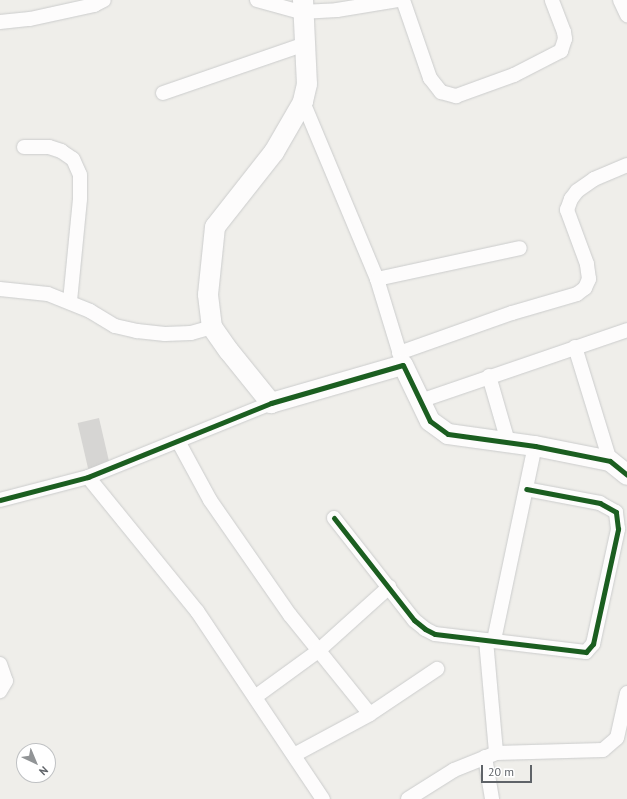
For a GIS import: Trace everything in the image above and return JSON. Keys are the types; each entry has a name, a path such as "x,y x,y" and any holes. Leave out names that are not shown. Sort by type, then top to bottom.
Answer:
{"street":[{"path":"0,22 30,19 94,5 104,0"},
{"path":"257,0 337,10 399,0"},
{"path":"403,0 430,78 441,92 456,96 514,75 561,51 565,40 564,32 552,0"},
{"path":"620,0 627,15"},
{"path":"271,403 212,327 208,295 215,227 274,152 303,102 308,84 302,6"},
{"path":"163,93 305,44"},
{"path":"303,102 377,279 401,359 430,421 448,434 535,446 610,461 627,475"},
{"path":"24,146 61,150 73,159 80,175 80,199 70,301"},
{"path":"0,500 88,477 271,403 401,359 512,313 577,294 585,288 589,279 587,264 567,210 571,199 578,191 594,179 627,165"},
{"path":"377,279 520,248"},
{"path":"0,289 48,294 70,301 115,326 137,332 166,334 191,333 212,327"},
{"path":"420,401 489,376 627,330"},
{"path":"575,347 610,461"},
{"path":"489,376 508,442"},
{"path":"178,440 210,500 318,651 370,714"},
{"path":"492,799 490,755 490,640 535,446"},
{"path":"88,477 197,611 323,799"},
{"path":"334,518 414,620 425,629 435,634 550,649 589,651 618,529 616,512 611,508 600,504 526,489"},
{"path":"255,697 318,651 389,587"},
{"path":"0,664 6,681 0,691"},
{"path":"294,755 370,714 436,669"},
{"path":"408,799 454,770 490,755 603,750 617,738 625,711 627,693"}],"building":[{"path":"99,418 110,464 88,469 78,423"}],"cycle path":[{"path":"0,500 88,477 271,403 403,365 430,421 448,434 535,446 610,461 627,475"},
{"path":"334,518 414,620 425,629 435,634 586,652 593,644 618,529 616,512 600,503 526,489"}]}
